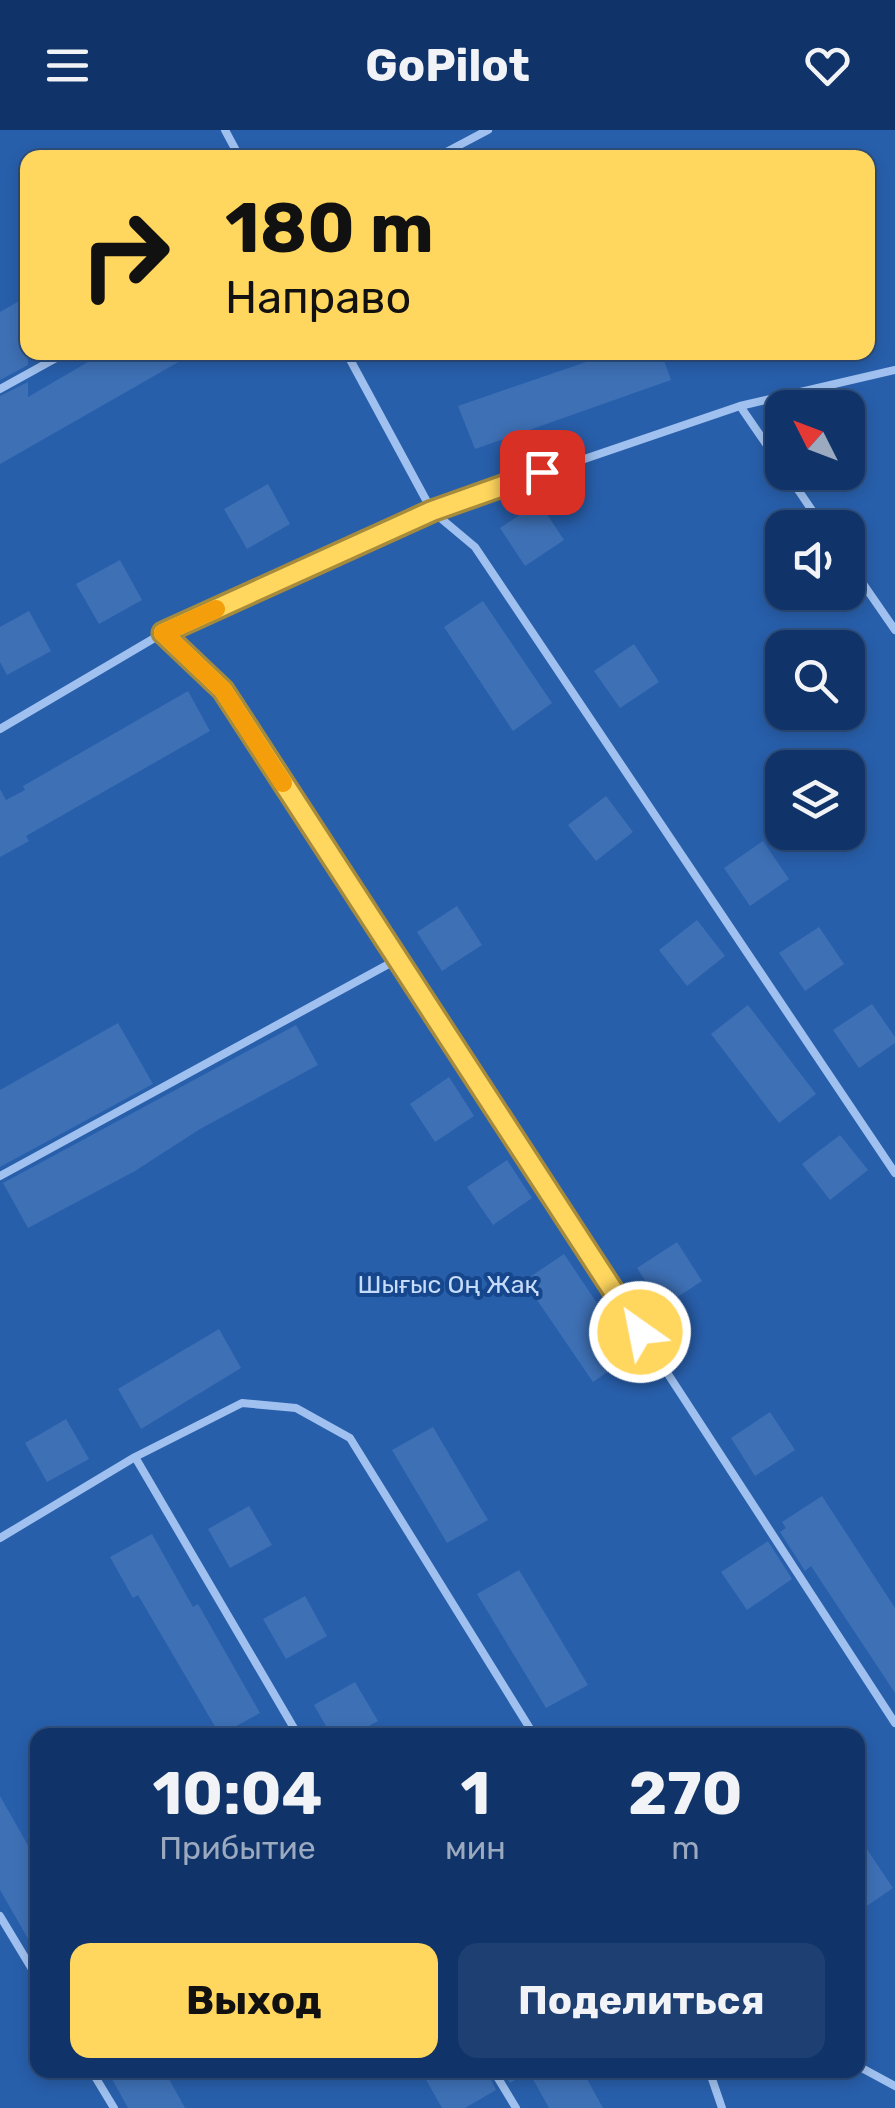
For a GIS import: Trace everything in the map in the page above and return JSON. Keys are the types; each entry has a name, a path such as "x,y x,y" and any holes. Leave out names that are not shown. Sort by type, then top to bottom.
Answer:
{"lane":[{"path":"449,150 488,130"},
{"path":"0,389 53,360"},
{"path":"350,360 432,511 476,547 895,1173"},
{"path":"0,729 163,633 432,511 740,406 895,370"},
{"path":"740,406 765,442"},
{"path":"865,587 895,630"},
{"path":"163,633 223,690 895,1723"},
{"path":"0,1176 398,959"},
{"path":"0,1538 135,1457 242,1403 296,1408 350,1438 530,1728"},
{"path":"135,1457 294,1728"},
{"path":"0,1916 30,1966"},
{"path":"865,2070 895,2086"},
{"path":"96,2078 114,2108"},
{"path":"499,2078 516,2108"},
{"path":"712,2078 722,2108"}],"green space":[{"name":"Шығыс Оң Жақ","path":"0,130 895,130 895,2108 0,2108"}],"building":[{"path":"20,301 20,360 28,360 28,365 0,380 0,312"},
{"path":"91,360 182,360 0,464 0,396 28,382 28,397"},
{"path":"592,360 664,360 671,380 475,449 458,406"},
{"path":"268,484 290,524 247,549 224,509"},
{"path":"539,502 564,540 525,566 500,528"},
{"path":"120,560 142,600 99,624 76,584"},
{"path":"483,601 552,703 513,731 444,627"},
{"path":"29,611 51,651 7,675 0,662 0,627"},
{"path":"634,644 659,682 620,708 594,671"},
{"path":"188,691 210,731 26,836 29,841 0,857 0,789 6,800 25,790 23,786"},
{"path":"606,796 633,832 596,861 568,825"},
{"path":"763,841 765,850 769,850 789,879 750,906 724,868"},
{"path":"457,906 482,945 442,971 417,932"},
{"path":"697,920 725,956 687,986 659,950"},
{"path":"819,927 844,964 805,991 779,953"},
{"path":"872,1004 895,1037 895,1043 859,1068 833,1030"},
{"path":"748,1005 816,1094 779,1123 711,1034"},
{"path":"118,1023 153,1084 0,1167 0,1090"},
{"path":"296,1025 318,1065 28,1228 3,1183"},
{"path":"449,1077 474,1116 435,1142 410,1104"},
{"path":"840,1135 868,1170 830,1200 802,1164"},
{"path":"507,1160 532,1198 493,1225 467,1187"},
{"path":"677,1242 702,1281 662,1307 637,1268"},
{"path":"564,1254 632,1355 593,1382 524,1281"},
{"path":"219,1329 241,1368 141,1429 118,1389"},
{"path":"770,1412 795,1450 755,1476 731,1438"},
{"path":"66,1419 89,1459 47,1482 25,1443"},
{"path":"433,1427 488,1520 447,1543 392,1450"},
{"path":"822,1496 895,1608 895,1693 811,1566 805,1571 780,1532 786,1528 782,1522"},
{"path":"249,1506 272,1545 230,1568 208,1529"},
{"path":"152,1534 193,1607 198,1604 260,1713 233,1728 216,1728 138,1595 133,1598 110,1557"},
{"path":"768,1541 792,1579 747,1610 721,1572"},
{"path":"519,1570 588,1685 546,1708 477,1594"},
{"path":"305,1596 327,1636 286,1659 263,1619"},
{"path":"355,1682 378,1721 366,1728 327,1728 314,1705"},
{"path":"0,1796 30,1849 30,1942 0,1890"},
{"path":"865,1846 893,1888 865,1907"},
{"path":"111,2078 168,2078 185,2108 128,2108"},
{"path":"425,2078 490,2078 496,2090 465,2108 442,2108"},
{"path":"532,2078 586,2078 603,2108 549,2108"}],"slow traffic":[{"path":"216,609 163,633 223,690 283,783"}],"route":[{"path":"542,472 432,511 163,633 223,690 640,1332"}]}
